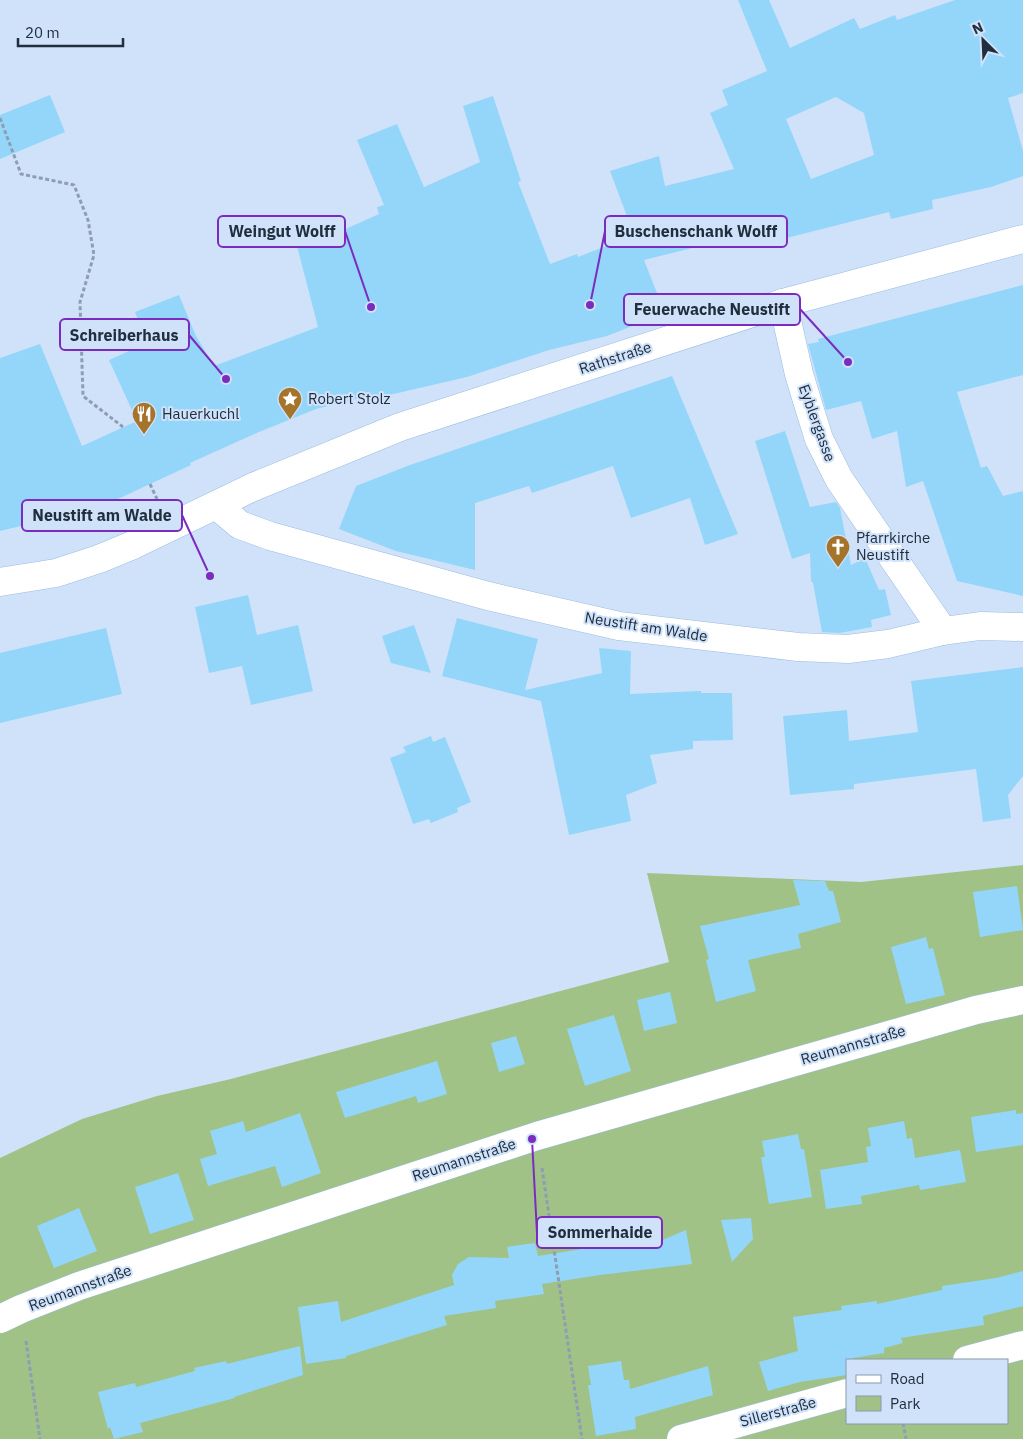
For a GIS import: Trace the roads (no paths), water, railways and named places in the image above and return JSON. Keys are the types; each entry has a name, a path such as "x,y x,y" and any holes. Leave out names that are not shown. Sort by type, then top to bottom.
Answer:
{"street":[{"name":"Rathstraße","path":"216,505 288,472 400,427 783,303 1023,239"},
{"name":"Eyblergasse","path":"783,303 799,374 819,439 839,479 944,631"},
{"path":"0,582 56,573 99,559 133,545 216,505"},
{"name":"Neustift am Walde","path":"216,505 240,525 270,536 488,596 619,626 821,649 848,649 888,644 944,631 980,626 1023,627"},
{"name":"Reumannstraße","path":"11,1314 79,1286 537,1136 976,1010 1023,1000"},
{"path":"970,1359 1023,1345"},
{"name":"Sillerstraße","path":"681,1439 846,1393"}],"place":[{"name":"Buschenschank Wolff","path":"590,305"},
{"name":"Weingut Wolff","path":"371,307"},
{"name":"Feuerwache Neustift","path":"848,362"},
{"name":"Schreiberhaus","path":"226,379"},
{"name":"Robert Stolz","path":"290,420"},
{"name":"Hauerkuchl","path":"144,435"},
{"name":"Pfarrkirche Neustift","path":"838,568"},
{"name":"Neustift am Walde","path":"210,576"},
{"name":"Sommerhaide","path":"532,1139"}]}
